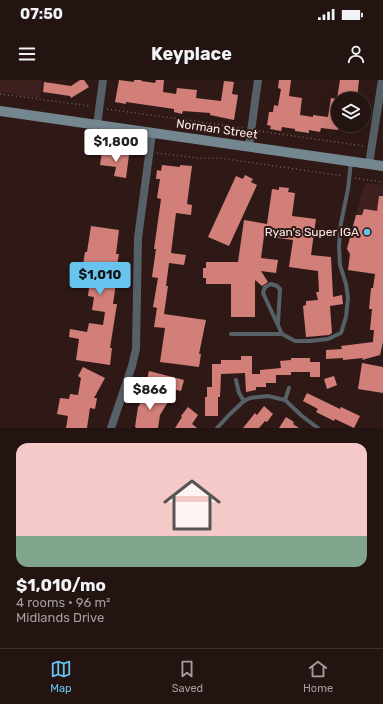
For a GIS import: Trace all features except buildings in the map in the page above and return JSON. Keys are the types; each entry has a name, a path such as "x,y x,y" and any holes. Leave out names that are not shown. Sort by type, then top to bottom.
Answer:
{"main road":[{"name":"Norman Street","path":"0,111 383,166"}],"street":[{"path":"97,125 103,80"},
{"path":"249,146 258,80"},
{"path":"369,164 382,80"},
{"path":"111,428 130,373 136,348 138,238 152,133"}],"lane":[{"path":"231,334 282,334 295,341 310,341 328,339 341,333 346,317 348,298 346,284 340,265 339,246 341,223 352,162"},
{"path":"278,323 280,289 271,284 265,287 263,293 282,334"},
{"path":"236,380 239,393 244,401"},
{"path":"285,400 289,388"},
{"path":"217,428 244,401 250,398 268,396 285,400 302,416 318,428"}],"path":[{"path":"0,94 372,147"},
{"path":"220,158 383,182"}],"shaded area":[{"path":"0,80 42,80 40,98 0,92"},
{"name":"Ryan's Super IGA","path":"365,183 383,185 383,263 353,260 346,249"}],"place":[{"name":"Ryan's Super IGA","path":"367,232"}]}
